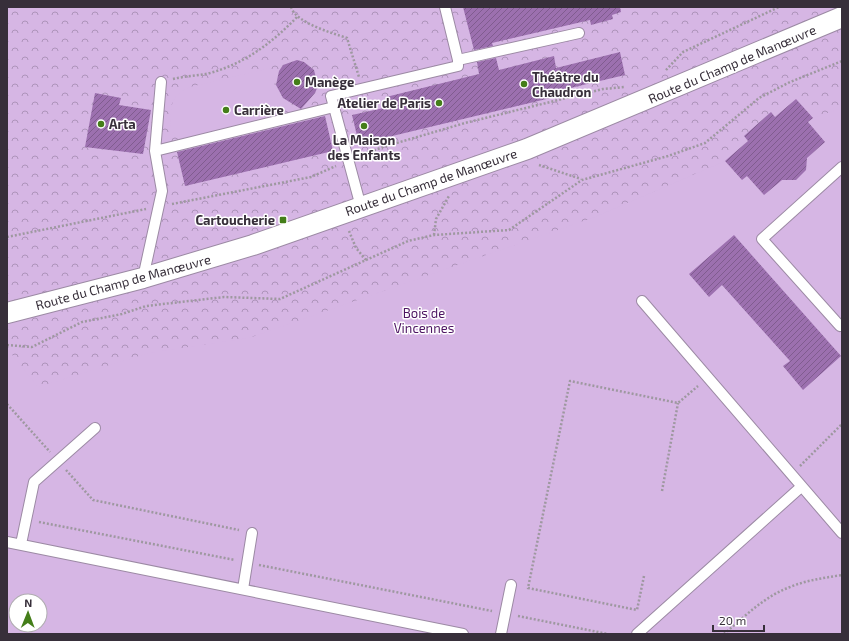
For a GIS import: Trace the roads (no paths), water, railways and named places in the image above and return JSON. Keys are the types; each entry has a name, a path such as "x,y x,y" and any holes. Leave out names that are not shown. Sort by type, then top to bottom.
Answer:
{"street":[{"name":"Route du Champ de Manœuvre","path":"7,313 143,278 253,245 527,149 842,17"}],"lane":[{"path":"353,209 348,161 331,96 455,68 459,65 445,7"},
{"path":"458,60 578,33"},
{"path":"143,278 162,191 155,151 161,82"},
{"path":"155,151 334,107"},
{"path":"842,167 762,239 840,326 842,325"},
{"path":"642,301 842,533"},
{"path":"21,544 34,482 95,428"},
{"path":"637,634 801,487"},
{"path":"243,589 252,533"},
{"path":"7,542 463,634"},
{"path":"501,634 511,585"}],"place":[{"name":"Manège","path":"297,82"},
{"name":"Théâtre du Chaudron","path":"524,84"},
{"name":"Atelier de Paris","path":"439,103"},
{"name":"Carrière","path":"226,110"},
{"name":"Arta","path":"101,124"},
{"name":"La Maison des Enfants","path":"364,126"},
{"name":"Cartoucherie","path":"283,220"}],"park label":[{"name":"Bois de Vincennes","path":"424,320"}]}
